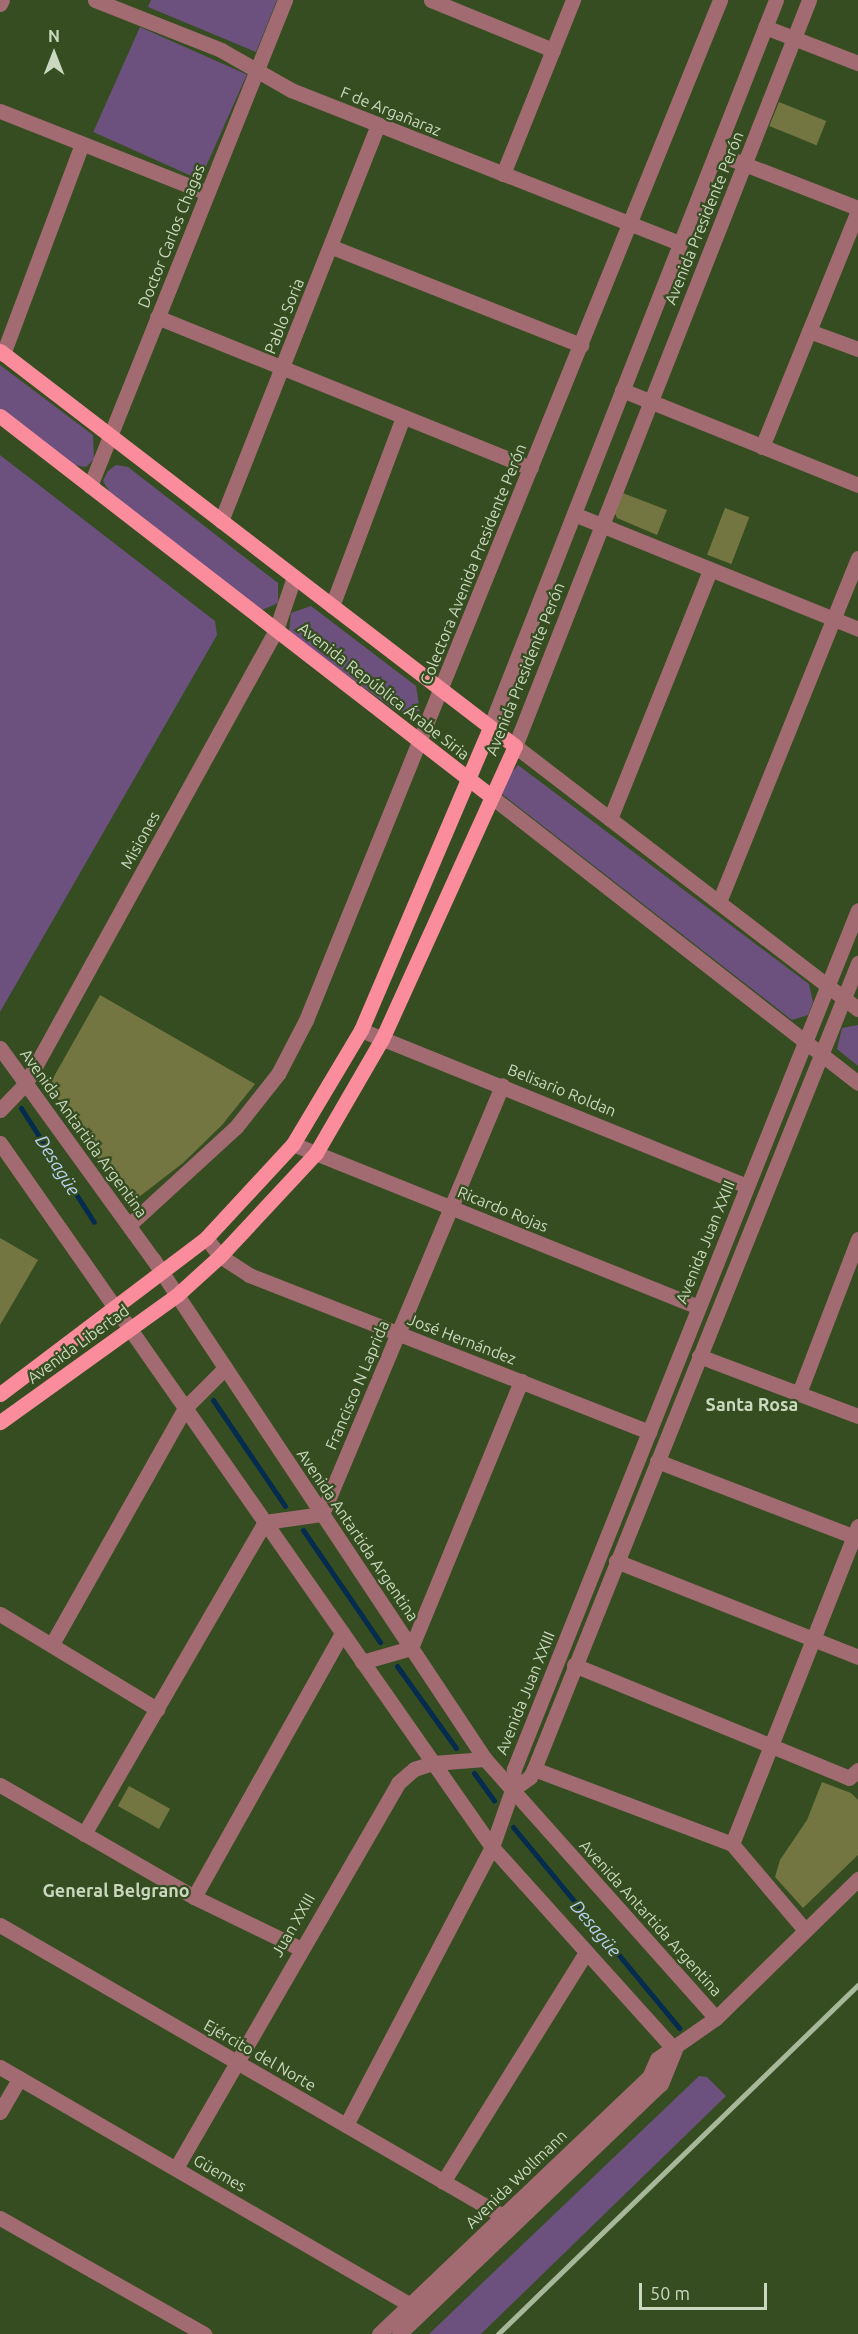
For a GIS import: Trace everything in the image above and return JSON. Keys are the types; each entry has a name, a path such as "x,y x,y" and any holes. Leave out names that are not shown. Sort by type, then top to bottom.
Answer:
{"main road":[{"path":"1,352 515,746"},
{"name":"Avenida República Árabe Siria","path":"0,416 492,797"},
{"name":"Avenida Presidente Perón","path":"162,1273 206,1238 294,1144 361,1030 490,727"},
{"name":"Avenida Presidente Perón","path":"177,1295 219,1256 316,1153 382,1039 515,746"},
{"name":"Avenida Libertad","path":"0,1394 162,1273"},
{"name":"Avenida Libertad","path":"0,1422 177,1295"}],"street":[{"path":"0,4 2,0"},
{"name":"F de Argañaraz","path":"95,0 221,50 291,90 629,225 680,243"},
{"name":"Doctor Carlos Chagas","path":"90,486 285,0"},
{"path":"431,0 553,50"},
{"path":"503,174 573,0"},
{"name":"Colectora Avenida Presidente Perón","path":"129,1225 236,1127 279,1074 306,1020 720,0"},
{"name":"Avenida Presidente Perón","path":"490,727 776,0"},
{"name":"Avenida Presidente Perón","path":"515,746 809,0"},
{"path":"765,27 858,63"},
{"path":"0,111 207,193"},
{"name":"Pablo Soria","path":"220,521 332,247 378,125"},
{"path":"1,352 82,144"},
{"path":"716,153 858,209 762,447"},
{"path":"332,247 581,345"},
{"path":"158,317 531,468"},
{"path":"809,331 858,349"},
{"path":"622,390 858,486"},
{"path":"332,606 403,417"},
{"path":"574,514 858,629"},
{"path":"719,902 858,558"},
{"path":"610,819 710,570"},
{"name":"Misiones","path":"0,1110 26,1083 276,630 294,577"},
{"path":"515,746 858,1009"},
{"name":"Avenida República Árabe Siria","path":"492,797 858,1083"},
{"name":"Avenida Juan XXIII","path":"346,2125 492,1847 512,1790 514,1769 858,910"},
{"path":"512,1790 530,1777 534,1769 858,963"},
{"name":"Belisario Roldan","path":"361,1030 502,1085 747,1186"},
{"name":"Avenida Antartida Argentina","path":"0,1048 162,1273 485,1759 716,2018"},
{"name":"Francisco N Laprida","path":"322,1514 502,1085"},
{"path":"0,1143 492,1847 675,2050"},
{"name":"Ricardo Rojas","path":"294,1144 699,1307"},
{"name":"José Hernández","path":"206,1238 219,1256 249,1275 649,1432"},
{"path":"799,1393 858,1239"},
{"path":"699,1356 858,1416"},
{"path":"52,1644 185,1408 225,1368"},
{"path":"362,1662 411,1648 521,1381"},
{"path":"657,1461 857,1534 732,1844"},
{"path":"265,1522 322,1514"},
{"path":"84,1834 265,1522"},
{"path":"616,1561 858,1657"},
{"path":"0,1614 157,1709"},
{"path":"194,1897 342,1633"},
{"path":"574,1665 849,1778 858,1770"},
{"name":"Juan XXIII","path":"176,2168 299,1948 398,1783 414,1769 434,1763 485,1759"},
{"path":"534,1769 732,1844 804,1929"},
{"path":"0,1785 194,1897 299,1948"},
{"name":"Avenida Wollmann","path":"399,2334 416,2308 502,2216 649,2077 657,2059 675,2050 716,2018 804,1929 858,1879"},
{"name":"Ejército del Norte","path":"0,1925 502,2216"},
{"path":"443,2182 586,1952"},
{"name":"Avenida Wollmann","path":"379,2334 416,2308 661,2084 675,2050"},
{"name":"Güemes","path":"0,2067 416,2308"},
{"path":"0,2112 20,2078"},
{"path":"0,2218 204,2334"}],"shaded area":[{"path":"151,0 277,0 256,52 148,7"},
{"path":"140,27 247,75 200,180 93,132"},
{"path":"0,365 93,435 94,459 86,467 73,465 0,410"},
{"path":"0,455 215,621 217,635 0,1012"},
{"path":"116,465 128,467 278,583 278,603 262,610 110,493 103,481 108,471"},
{"path":"311,606 416,686 420,711 399,713 289,633 291,613"},
{"path":"518,765 809,984 813,1002 808,1015 792,1020 502,794 506,779"},
{"path":"858,1025 858,1066 837,1049 842,1028"},
{"path":"699,2076 707,2077 726,2096 481,2334 429,2334"}],"building":[{"path":"779,102 826,121 817,145 769,126"},
{"path":"620,492 667,510 657,535 617,518 613,509"},
{"path":"725,508 749,517 731,564 707,555"},
{"path":"100,995 255,1084 222,1125 183,1163 135,1200 125,1199 52,1090 52,1080"},
{"path":"0,1238 38,1260 0,1325"},
{"path":"822,1782 851,1793 858,1800 858,1855 803,1908 775,1877 780,1860 807,1820"},
{"path":"129,1786 170,1809 159,1829 118,1806"}],"waterway":[{"name":"Desagüe","path":"21,1108 94,1222"},
{"name":"Desagüe","path":"213,1400 285,1506"},
{"name":"Desagüe","path":"303,1530 380,1642"},
{"name":"Desagüe","path":"397,1666 456,1748"},
{"name":"Desagüe","path":"474,1773 494,1801"},
{"name":"Desagüe","path":"513,1827 679,2028"}],"railway":[{"path":"498,2334 858,1985"}],"district":[{"name":"Santa Rosa","path":"752,1404"},
{"name":"General Belgrano","path":"116,1890"}]}
